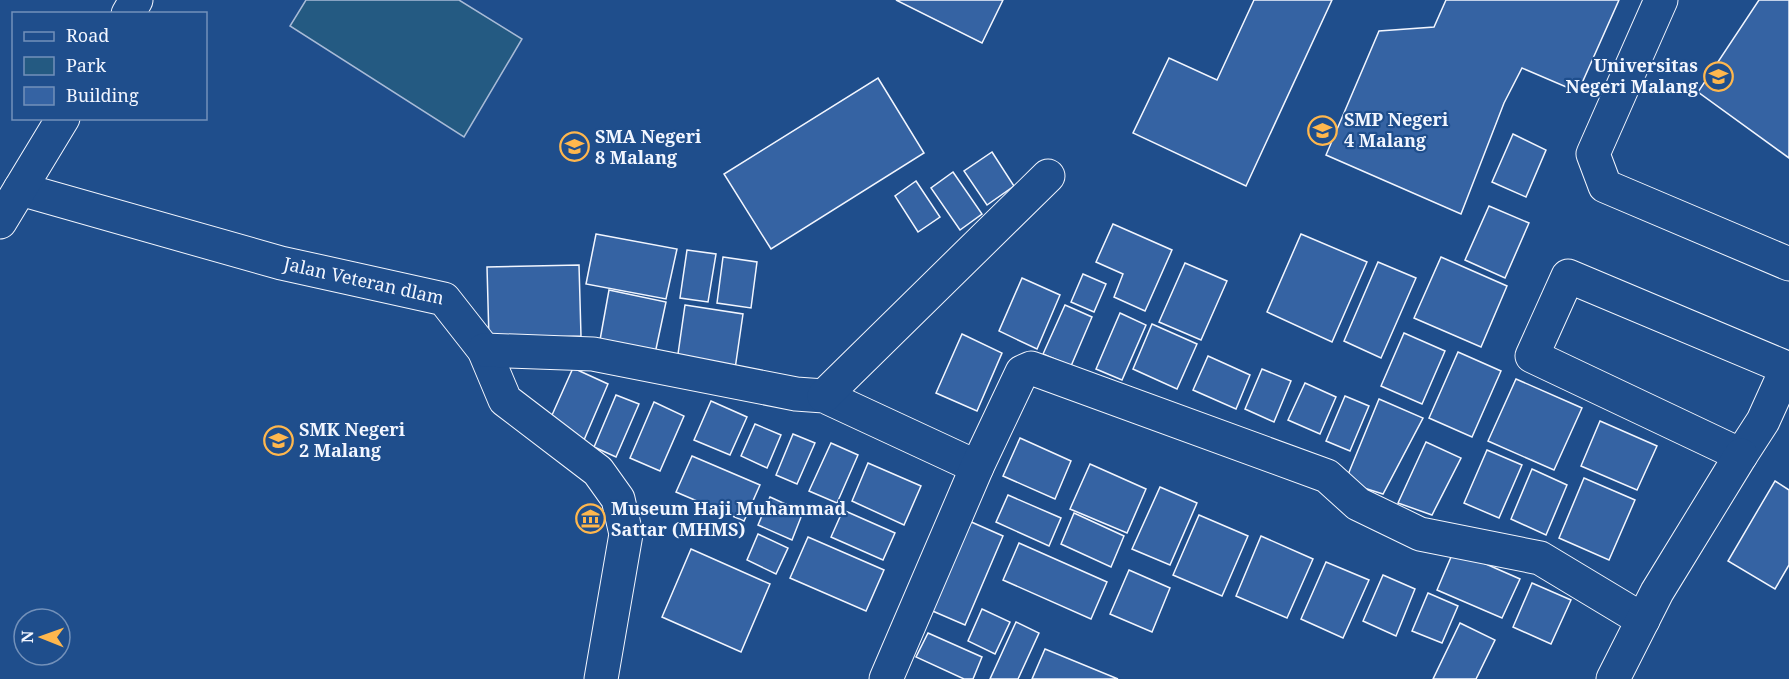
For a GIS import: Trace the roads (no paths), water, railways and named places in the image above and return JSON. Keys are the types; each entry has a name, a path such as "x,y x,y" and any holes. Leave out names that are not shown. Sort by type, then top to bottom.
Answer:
{"street":[{"path":"1661,0 1593,154 1605,186 1789,264"},
{"path":"0,222 62,120"},
{"path":"824,396 1048,176"},
{"name":"Jalan Veteran dlam","path":"20,189 281,263 444,299 484,350 505,400 598,471 618,499 626,534 601,679"},
{"path":"1613,679 1643,620 1741,455 1776,427 1787,368 1568,276 1532,356 1741,455"},
{"path":"484,350 593,354 796,394 824,396 977,467"},
{"path":"886,679 977,467 1022,372 1031,368 1327,476 1358,504 1419,534 1540,558 1643,620"}],"place":[{"name":"Universitas Negeri Malang","path":"1719,76"},
{"name":"SMP Negeri 4 Malang","path":"1323,130"},
{"name":"SMA Negeri 8 Malang","path":"574,147"},
{"name":"SMK Negeri 2 Malang","path":"278,440"},
{"name":"Museum Haji Muhammad Sattar (MHMS)","path":"590,519"}]}
